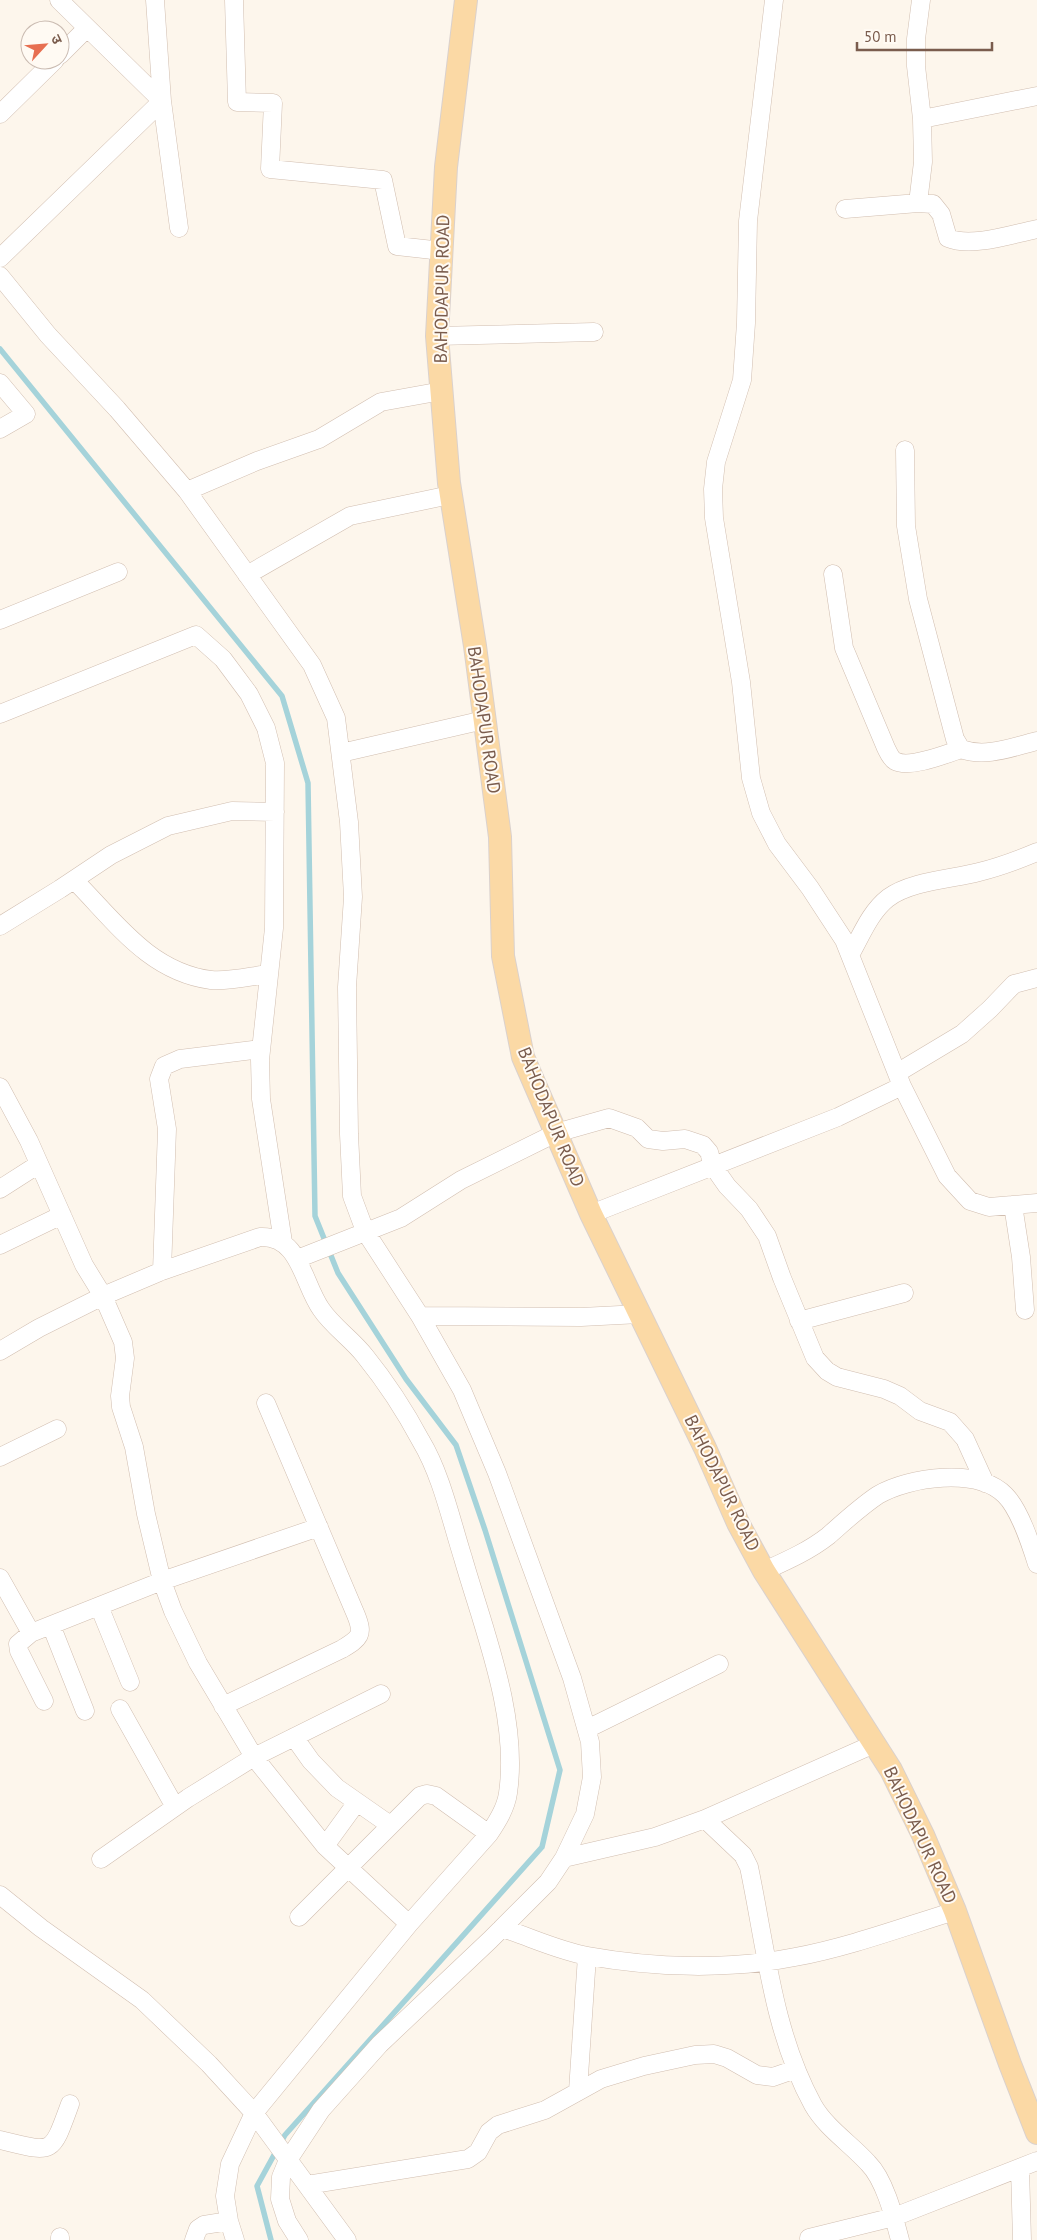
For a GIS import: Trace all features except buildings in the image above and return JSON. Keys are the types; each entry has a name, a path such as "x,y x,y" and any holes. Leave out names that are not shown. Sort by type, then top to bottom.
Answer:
{"main road":[{"name":"BAHODAPUR ROAD","path":"466,0 446,166 437,336 450,495 500,837 503,956 523,1057 591,1214 705,1448 738,1523 764,1571 891,1770 923,1835 955,1911 1037,2133"}],"street":[{"path":"59,0 162,101"},
{"path":"155,0 162,101 179,228"},
{"path":"234,0 237,102 273,103 270,169 383,180 397,246 442,250"},
{"path":"774,0 748,221 746,323 742,380 716,462 713,489 714,518 741,682 751,778 761,814 777,844 810,888 844,940 899,1079 947,1176 970,1201 989,1207 1037,1203"},
{"path":"918,203 923,162 922,119 916,66 916,39 922,0"},
{"path":"70,45 87,28"},
{"path":"0,114 45,70"},
{"path":"922,119 1037,96"},
{"path":"0,258 162,101"},
{"path":"845,209 918,203 934,204 942,214 948,238 957,242 969,242 1037,229"},
{"path":"0,276 48,335 117,409 187,491 312,665 336,718 349,822 353,897 347,987 349,1134 352,1196 365,1231 420,1316 462,1390 497,1474 572,1678 590,1742 592,1777 585,1814 564,1858 548,1882 380,2044 321,2110 287,2158 281,2177 280,2199 286,2221 299,2240"},
{"path":"437,336 594,332"},
{"path":"0,383 26,414 0,429"},
{"path":"187,491 257,461 319,439 381,402 442,391"},
{"path":"905,450 906,526 918,599 955,739 961,749"},
{"path":"247,575 350,516 450,495"},
{"path":"0,620 118,572"},
{"path":"833,574 844,648 893,761 903,764 961,749 973,753 990,753 1037,741"},
{"path":"0,714 196,635 223,659 249,694 266,728 275,764 274,928 261,1050 261,1099 283,1242"},
{"path":"340,753 484,720"},
{"path":"0,926 111,855 168,826 232,811 274,812"},
{"path":"850,955 875,910 888,898 904,889 1008,864 1037,852"},
{"path":"74,880 135,944 163,965 213,980 269,974"},
{"path":"591,1214 838,1117 899,1079 962,1034 1014,984 1037,978"},
{"path":"162,1270 167,1129 159,1079 164,1066 180,1058 261,1050"},
{"path":"0,1087 40,1164 84,1265 103,1296 123,1342 125,1358 120,1396 121,1407 134,1447 146,1514 162,1581 185,1638 254,1757 325,1846 409,1924"},
{"path":"304,1256 401,1218 461,1180 556,1133 609,1118 637,1128 648,1139 663,1141 685,1139 703,1145 709,1152 713,1166 727,1186 753,1214 767,1236 799,1321 816,1358 827,1371 837,1377 884,1389 900,1396 920,1411 950,1422 958,1429 968,1445 985,1483"},
{"path":"0,1189 40,1164"},
{"path":"1013,1205 1021,1257 1025,1310"},
{"path":"0,1245 62,1215"},
{"path":"0,1351 39,1328 103,1296 162,1270 260,1237 268,1237 283,1242 304,1256 316,1303 328,1319 364,1355 423,1442 439,1483 498,1678 507,1730 510,1766 508,1795 499,1818 489,1834 409,1924 256,2116 230,2164 225,2196 229,2222 235,2240"},
{"path":"799,1321 904,1293"},
{"path":"420,1316 581,1317 640,1314"},
{"path":"223,1706 342,1649 356,1641 360,1634 360,1625 266,1403"},
{"path":"0,1457 57,1429"},
{"path":"764,1571 796,1556 826,1537 878,1495 904,1483 924,1479 970,1479 985,1483 1005,1495 1033,1538 1037,1564"},
{"path":"44,1701 19,1651 18,1644 30,1633 162,1581 319,1527"},
{"path":"0,1578 30,1633"},
{"path":"99,1606 130,1682"},
{"path":"51,1625 85,1711"},
{"path":"586,1730 719,1664"},
{"path":"101,1859 175,1807 254,1757 381,1694"},
{"path":"120,1709 175,1807"},
{"path":"294,1737 311,1761 331,1781 390,1825"},
{"path":"564,1858 655,1837 705,1819 874,1744"},
{"path":"299,1916 420,1796 427,1794 436,1796 489,1834"},
{"path":"325,1846 358,1802"},
{"path":"705,1819 743,1855 749,1867 768,1975 786,2043 814,2108 832,2129 870,2164 880,2182 894,2217 900,2240"},
{"path":"0,1895 41,1928 142,2000 209,2064 256,2116 348,2240"},
{"path":"502,1928 586,1956 647,1964 767,1962 798,1957 955,1911"},
{"path":"578,2091 586,1956"},
{"path":"307,2185 468,2159 478,2152 489,2132 498,2125 546,2110 601,2079 644,2066 695,2055 714,2054 727,2058 757,2075 773,2077 796,2069"},
{"path":"0,2140 36,2148 46,2148 53,2145 58,2137 70,2104"},
{"path":"809,2238 894,2217 1037,2161"},
{"path":"1020,2168 1022,2240"},
{"path":"194,2240 198,2229 204,2225 229,2222"}],"waterway":[{"path":"0,349 282,696 308,783 315,1216 338,1273 406,1379 456,1445 485,1530 560,1770 542,1847 285,2135 257,2186 271,2240"}]}
